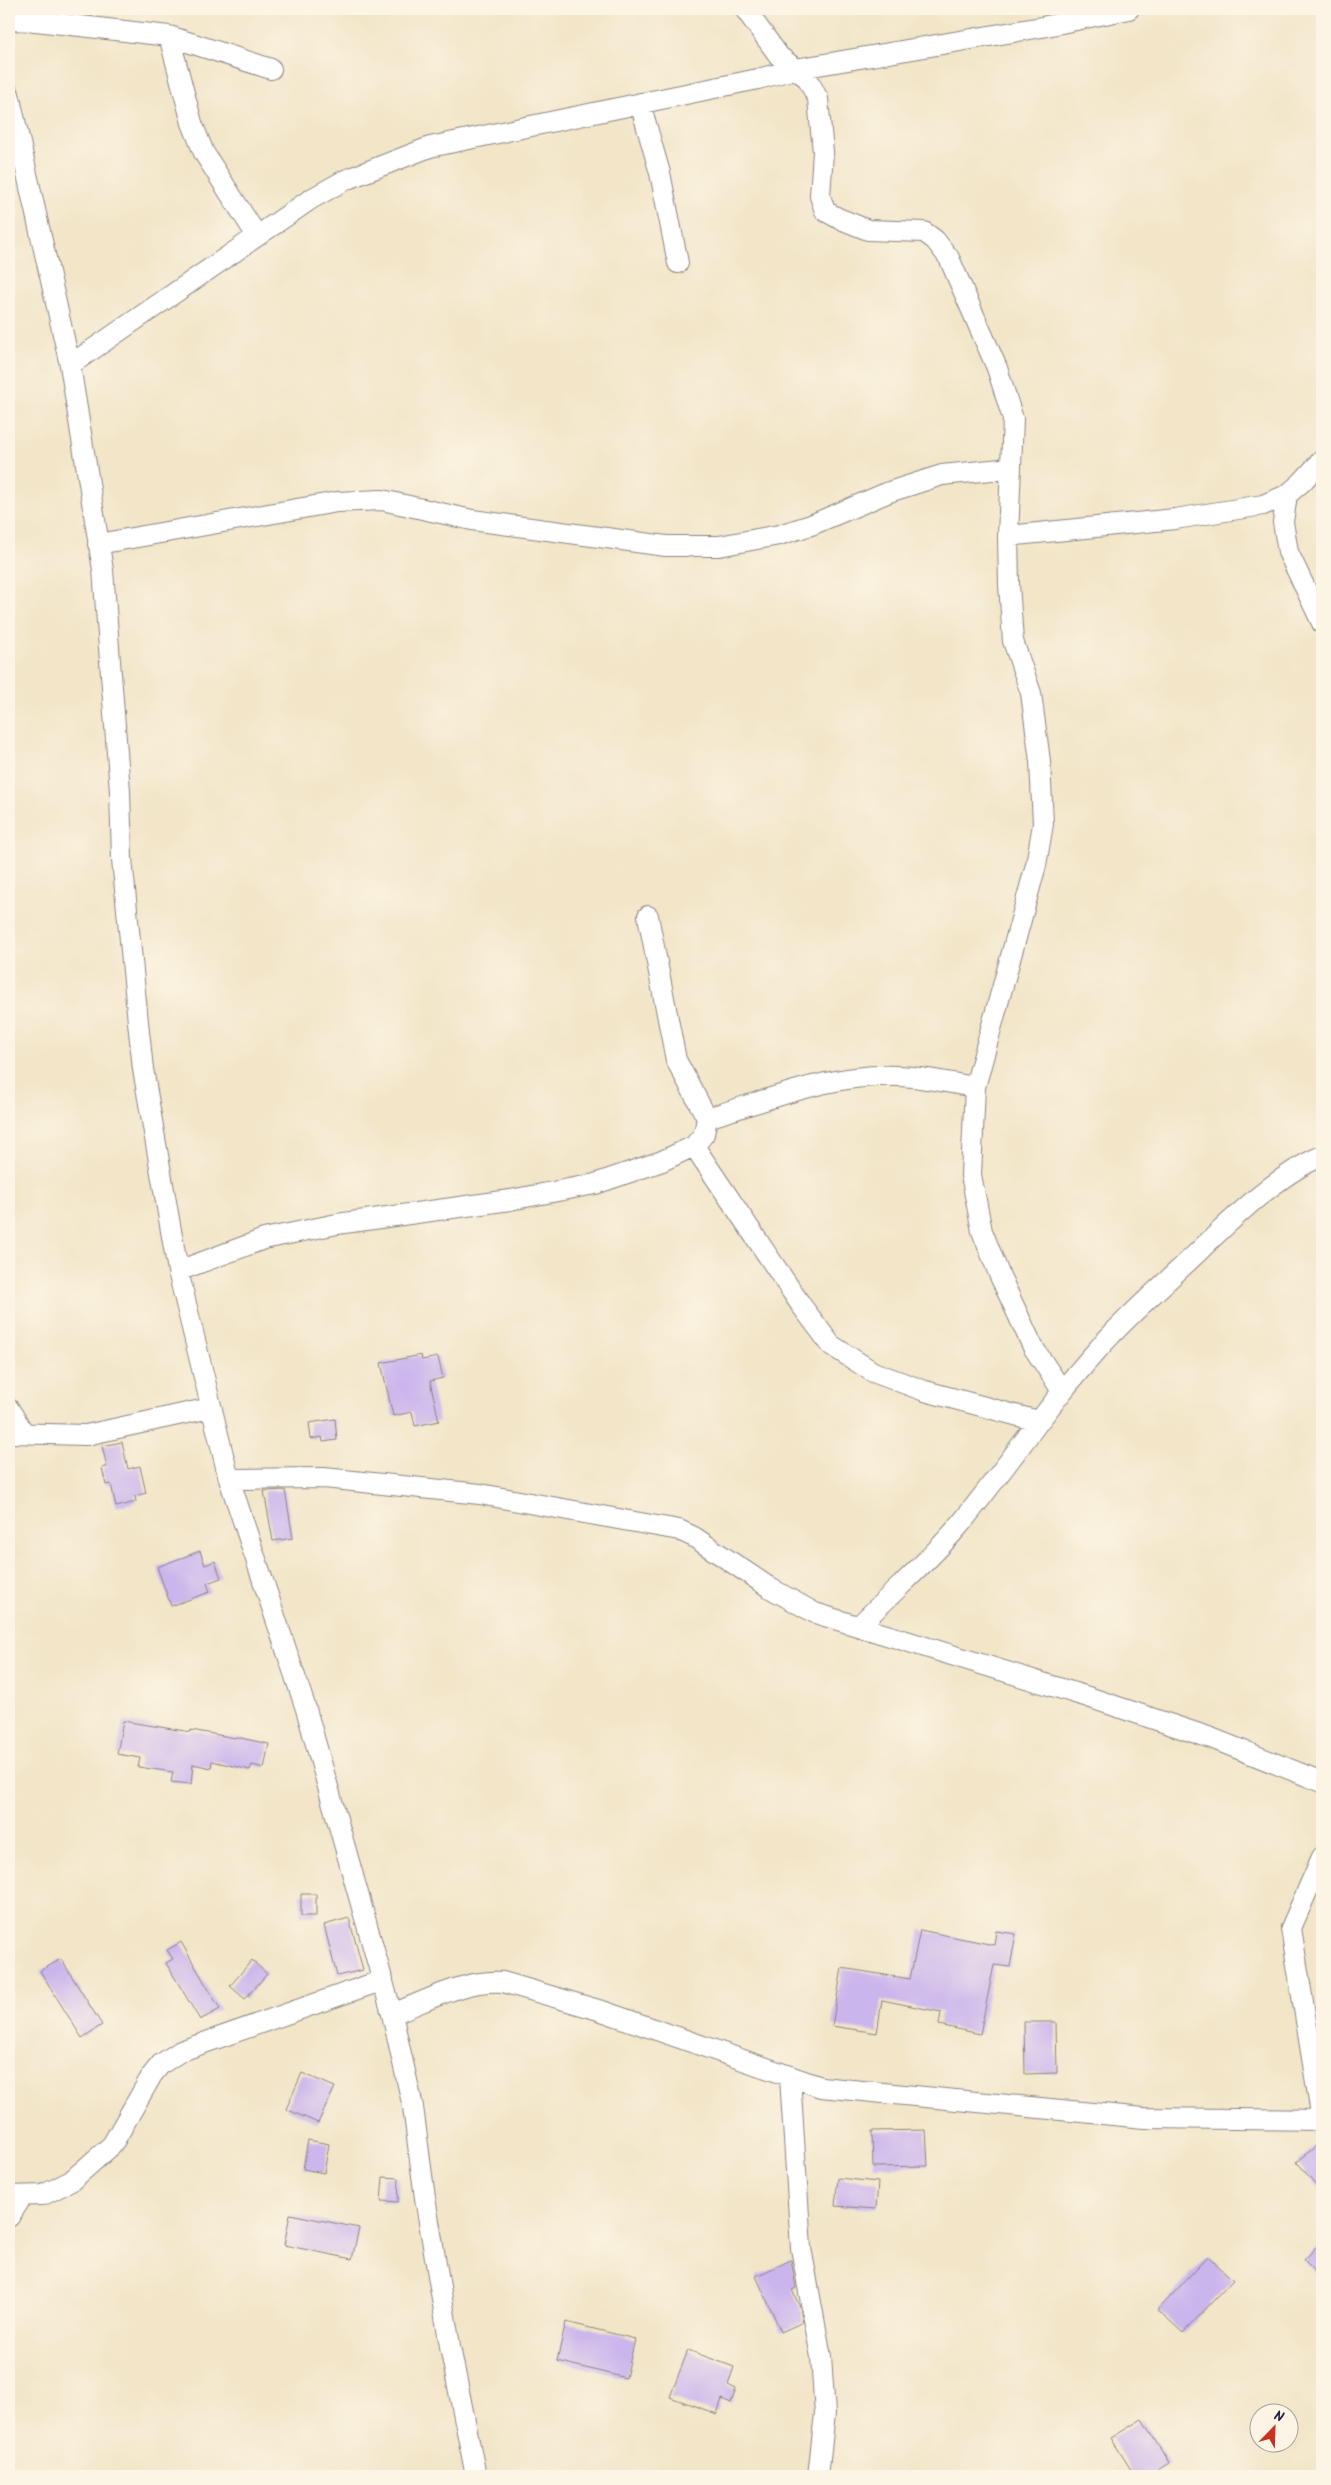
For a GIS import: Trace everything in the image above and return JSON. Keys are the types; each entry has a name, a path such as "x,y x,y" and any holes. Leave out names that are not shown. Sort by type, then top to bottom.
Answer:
{"street":[{"path":"745,9 779,56 808,78 818,99 823,152 820,196 825,211 868,230 924,232 935,240 948,258 1006,392 1013,419 1008,536 1013,641 1031,693 1040,761 1043,824 1036,865 975,1087 971,1175 982,1231 1021,1324 1062,1391"},
{"path":"70,365 311,199 345,180 430,147 795,69 1042,27 1129,9"},
{"path":"9,20 169,36 271,70"},
{"path":"169,36 192,123 204,153 257,236"},
{"path":"9,94 70,365 98,544 106,601 120,791 122,859 143,1069 178,1271 210,1408 229,1479 306,1708 392,2014 413,2107 425,2198 476,2476"},
{"path":"640,103 660,173 678,263"},
{"path":"1008,536 1175,519 1263,505 1287,495 1322,460"},
{"path":"98,544 337,502 382,500 472,520 656,545 719,546 779,535 810,525 889,492 942,476 1011,468"},
{"path":"1287,495 1283,522 1288,552 1322,622"},
{"path":"178,1271 264,1239 337,1224 501,1202 595,1184 662,1161 694,1146 704,1134 707,1118 676,1060 648,916"},
{"path":"707,1118 818,1085 851,1078 900,1076 975,1087"},
{"path":"694,1146 801,1305 831,1345 873,1372 925,1391 1038,1421"},
{"path":"859,1626 891,1593 928,1561 956,1529 1038,1421 1100,1346 1236,1216 1304,1163 1322,1156"},
{"path":"9,1409 16,1433 86,1435 210,1408"},
{"path":"229,1479 324,1478 480,1494 678,1530 694,1536 770,1588 815,1613 1088,1697 1211,1738 1322,1782"},
{"path":"392,2014 467,1986 487,1981 503,1982 602,2011 821,2087 1144,2118 1322,2120 1291,1928 1322,1857"},
{"path":"9,2217 15,2196 43,2195 71,2180 112,2145 152,2075 161,2064 181,2051 382,1980"},
{"path":"790,2077 802,2248 821,2357 824,2404 818,2476"}],"building":[{"path":"421,1355 422,1360 438,1357 443,1378 430,1381 439,1421 415,1426 412,1412 393,1416 381,1363"},
{"path":"335,1419 337,1440 323,1442 322,1437 311,1439 309,1423"},
{"path":"122,1442 128,1469 140,1466 146,1493 135,1496 136,1502 116,1507 111,1484 106,1485 102,1468 107,1467 102,1446"},
{"path":"285,1490 293,1538 273,1541 264,1491"},
{"path":"200,1551 205,1565 215,1561 221,1578 207,1583 210,1592 171,1606 157,1567"},
{"path":"123,1721 236,1737 269,1744 264,1768 252,1765 250,1770 212,1761 211,1768 193,1764 191,1784 171,1782 173,1772 138,1767 140,1758 117,1754"},
{"path":"301,1894 316,1894 316,1916 301,1916"},
{"path":"349,1918 363,1970 337,1976 324,1925"},
{"path":"920,1930 994,1945 996,1931 1016,1934 1010,1967 994,1965 980,2034 939,2025 941,2012 882,2000 877,2033 832,2026 842,1968 910,1979"},
{"path":"181,1942 220,2009 200,2020 166,1963 173,1959 167,1950"},
{"path":"61,1959 102,2025 82,2038 40,1971"},
{"path":"252,1960 267,1974 245,1999 230,1986"},
{"path":"1024,2022 1056,2022 1057,2073 1025,2074"},
{"path":"302,2073 335,2087 318,2123 286,2109"},
{"path":"926,2130 928,2166 873,2167 872,2131"},
{"path":"308,2140 329,2144 324,2173 303,2169"},
{"path":"1322,2141 1322,2192 1297,2162"},
{"path":"383,2177 399,2178 398,2202 381,2201"},
{"path":"838,2178 878,2182 876,2209 835,2206"},
{"path":"290,2214 359,2228 352,2259 284,2245"},
{"path":"1322,2241 1322,2278 1304,2260"},
{"path":"1208,2256 1233,2280 1183,2333 1158,2310"},
{"path":"791,2260 796,2288 792,2290 800,2307 803,2322 781,2332 756,2276"},
{"path":"566,2322 635,2339 626,2378 557,2361"},
{"path":"688,2350 734,2367 728,2385 736,2389 731,2403 722,2399 717,2414 670,2397"},
{"path":"1142,2419 1169,2463 1148,2476 1135,2476 1111,2438"}]}
